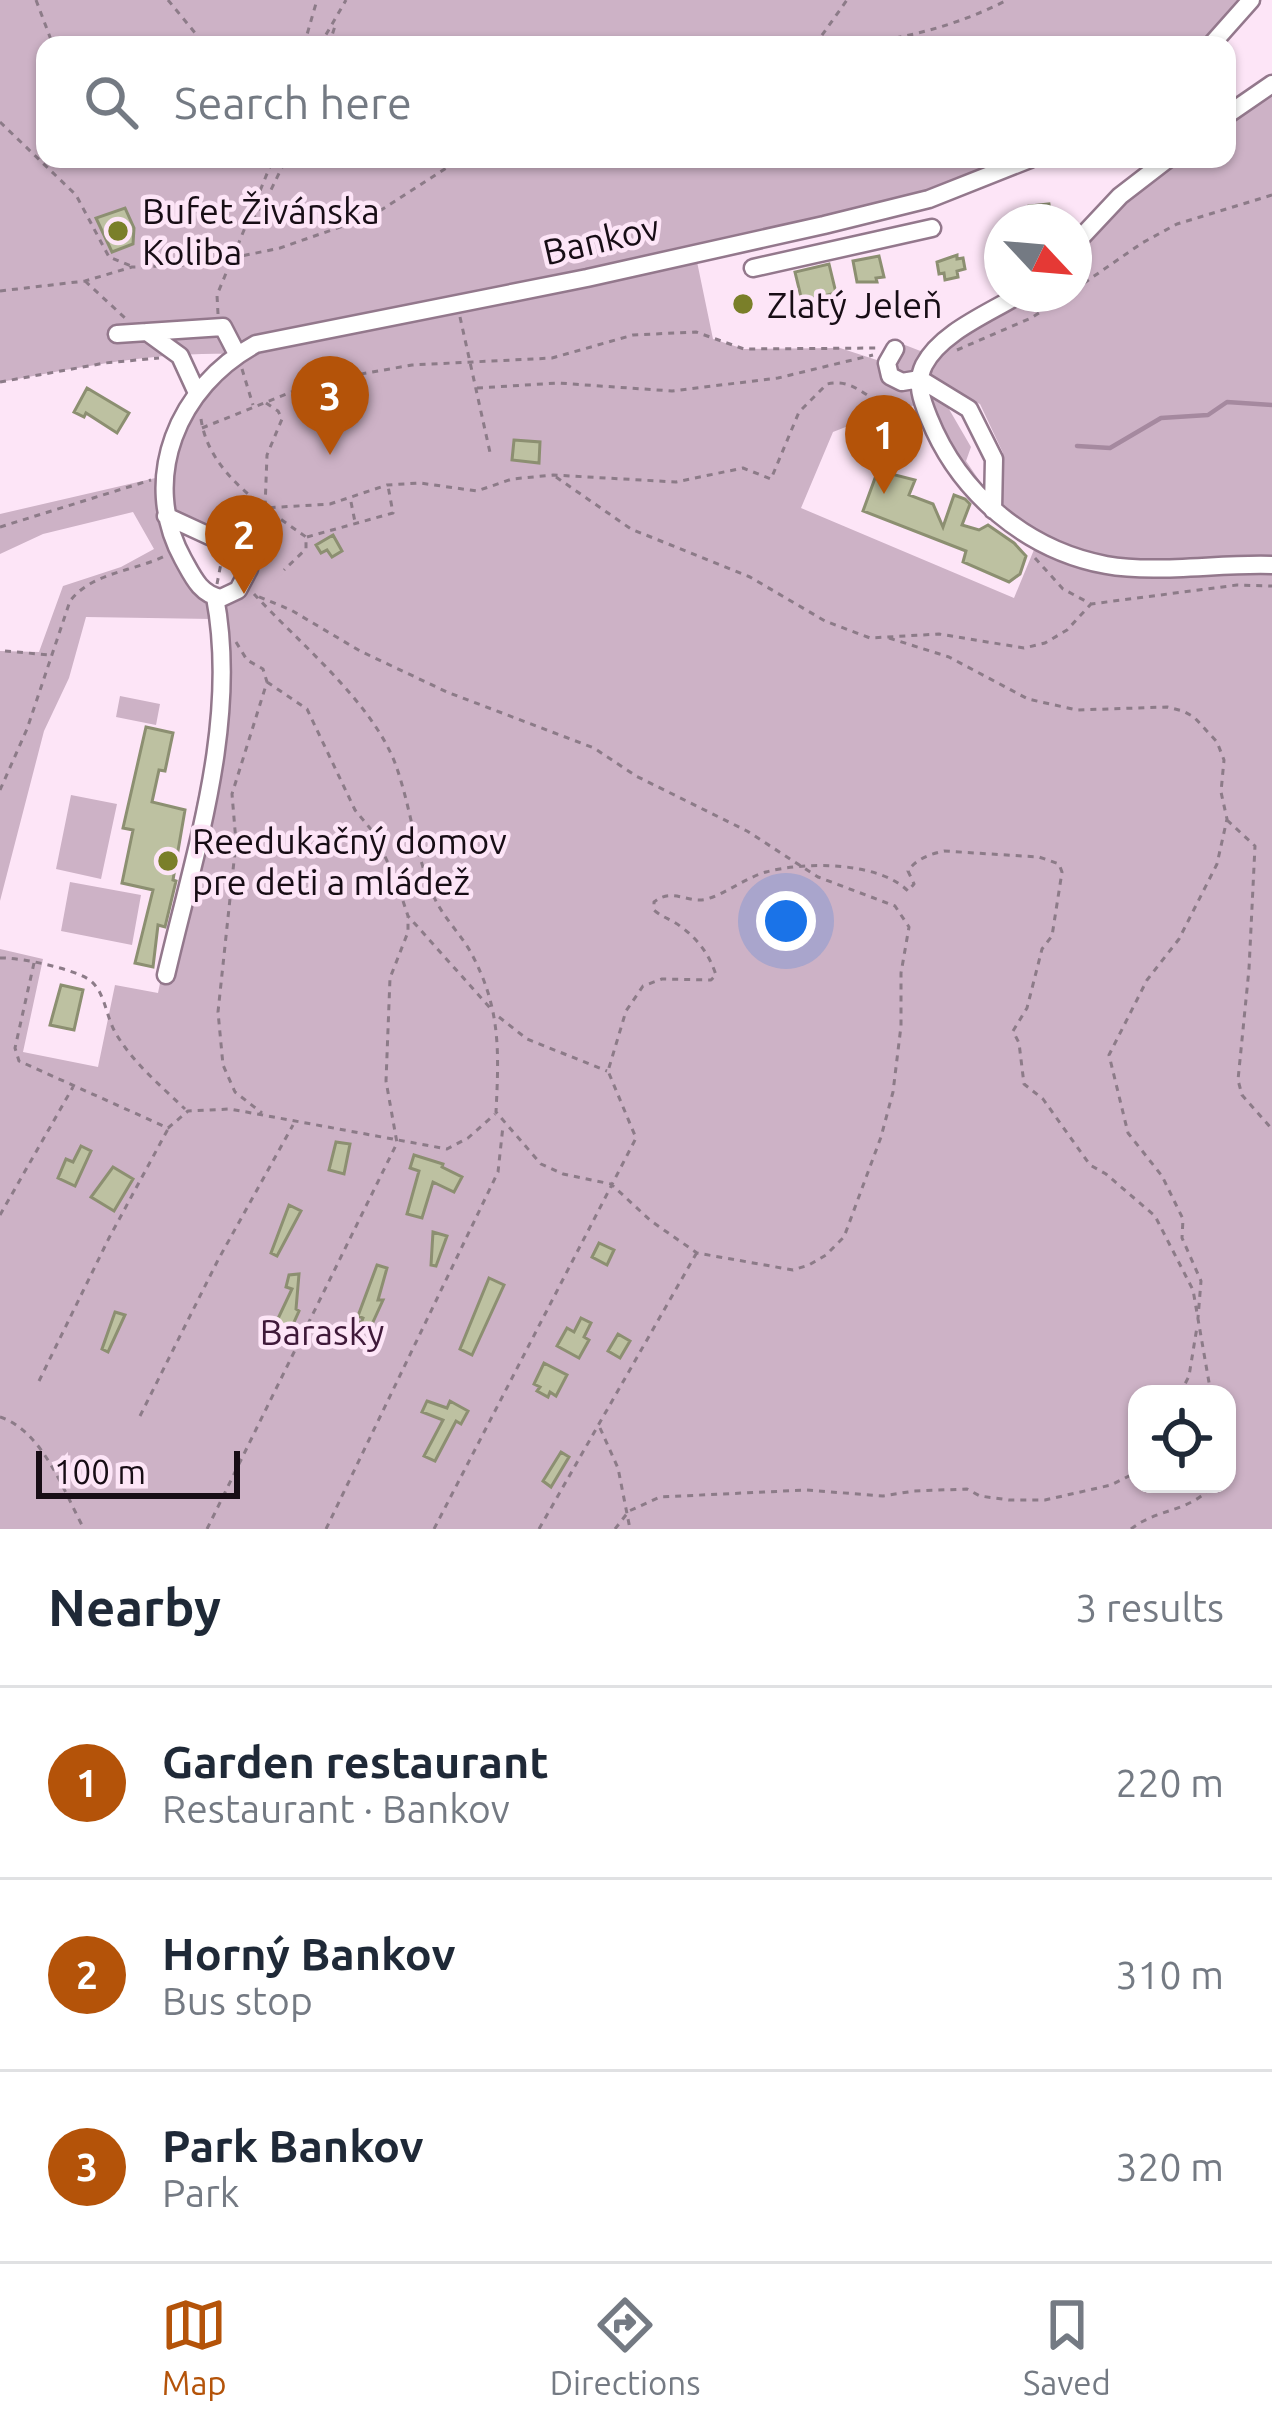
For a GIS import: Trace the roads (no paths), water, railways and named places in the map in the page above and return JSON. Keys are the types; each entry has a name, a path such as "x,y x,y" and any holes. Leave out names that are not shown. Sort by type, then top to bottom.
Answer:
{"street":[{"path":"1219,36 1251,0"},
{"path":"1236,109 1272,84"},
{"name":"Bankov","path":"166,516 168,448 180,421 220,366 256,344 824,225 929,199 1007,168"},
{"path":"1092,226 1156,168"},
{"path":"790,260 824,225"},
{"path":"753,268 932,228"},
{"path":"991,312 944,341 927,360 920,380 923,404 952,465 993,510 1038,540 1089,561 1126,567 1272,566"},
{"path":"117,334 223,327 237,354"},
{"path":"147,332 181,356 197,393"},
{"path":"892,352 890,376 902,382 920,380 969,410 994,459 993,510"},
{"path":"166,516 246,556 250,591 215,597"},
{"path":"166,516 175,544 198,584 215,597 221,705 204,810 166,975"}],"waterway":[{"path":"1077,446 1110,448 1161,418 1208,415 1227,402 1272,405"}],"place":[{"name":"Bufet Živánska Koliba","path":"118,231"},
{"name":"Zlatý Jeleň","path":"743,304"},
{"name":"Park Bankov","path":"330,455"},
{"name":"Garden restaurant","path":"884,494"},
{"name":"Horný Bankov","path":"244,594"},
{"name":"Reedukačný domov pre deti a mládež","path":"168,861"}],"park label":[{"name":"Barasky","path":"322,1331"}]}
